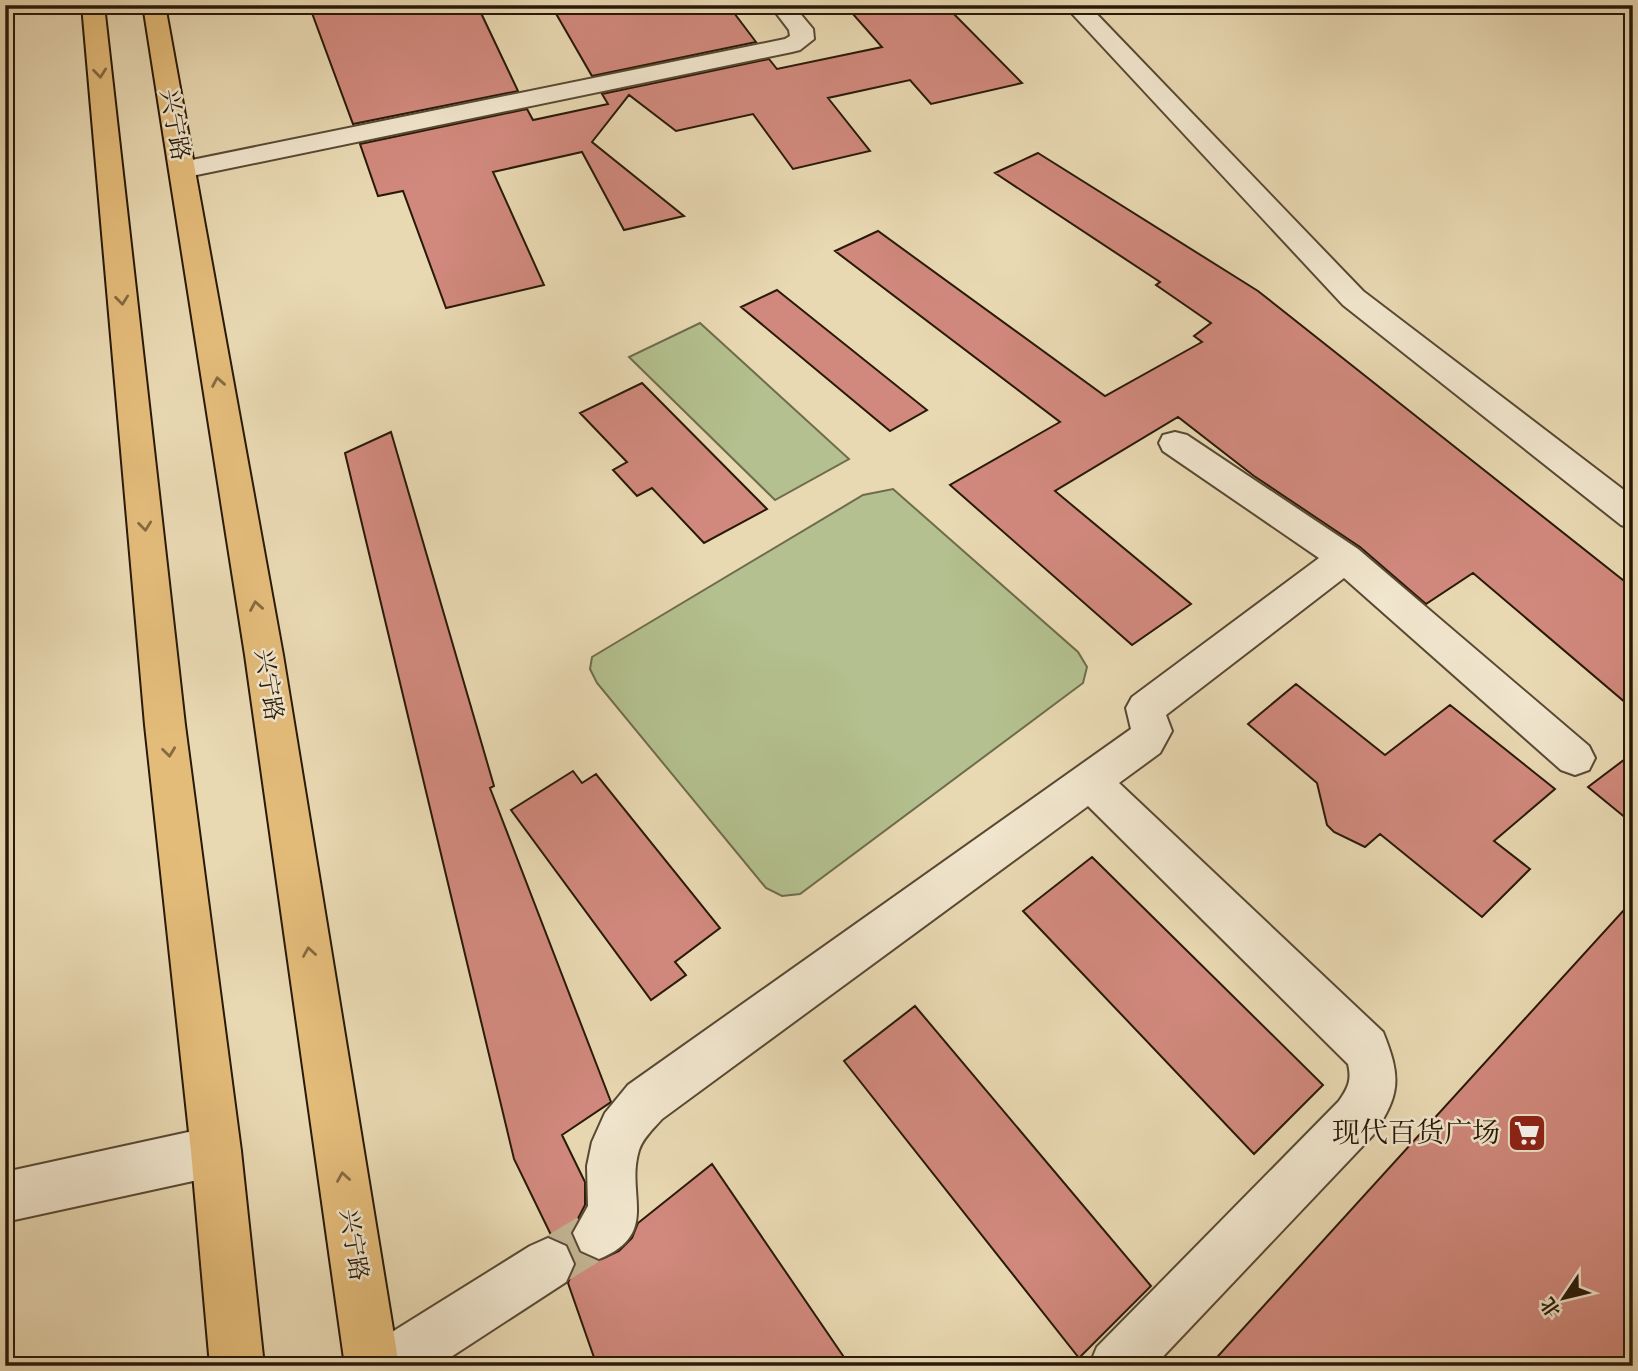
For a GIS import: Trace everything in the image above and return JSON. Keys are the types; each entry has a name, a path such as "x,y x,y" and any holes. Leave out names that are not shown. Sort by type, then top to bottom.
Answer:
{"main road":[{"path":"93,5 165,725 216,1151 237,1366"},
{"name":"兴宁路","path":"154,5 264,655 372,1366"}],"street":[{"path":"182,170 792,45 802,39 800,29 781,5"},
{"path":"1075,5 1353,298 1633,516"},
{"path":"1175,443 1345,558 1574,758"},
{"path":"599,1233 614,1215 612,1148 623,1126 645,1102 1146,741 1152,731 1146,718 1146,708 1157,697 1345,558"},
{"path":"1091,782 1366,1049 1375,1072 1372,1096 1356,1118 1115,1366"},
{"path":"5,1197 216,1151"},
{"path":"387,1366 548,1264"}],"green space":[{"path":"700,323 849,459 775,500 629,357"},
{"path":"893,489 1078,652 1087,667 1083,683 800,894 782,896 766,888 597,683 590,669 592,657 863,495"}],"building":[{"path":"356,5 437,5 481,13 518,91 353,124 312,13"},
{"path":"551,5 728,5 756,42 592,76"},
{"path":"845,5 945,5 1022,83 931,104 910,80 828,98 870,151 793,169 753,114 676,131 629,95 592,142 684,216 624,230 582,152 493,172 544,285 446,308 403,191 378,196 360,144 527,109 533,120 608,104 602,94 769,59 777,69 882,47"},
{"path":"1038,153 1258,291 1633,588 1633,709 1473,573 1426,604 1360,547 1254,476 1178,417 1055,491 1191,604 1132,645 950,485 1060,422 835,251 878,231 1105,396 1202,342 1194,336 1211,323 1156,285 1160,282 995,173"},
{"path":"777,290 927,410 890,431 741,307"},
{"path":"642,383 767,509 704,543 652,488 637,496 613,470 627,462 580,413"},
{"path":"391,432 494,786 490,788 611,1102 562,1135 585,1182 585,1205 571,1232 579,1252 598,1261 619,1251 632,1238 638,1223 712,1164 850,1366 597,1366 568,1283 576,1263 568,1245 552,1237 514,1159 345,453"},
{"path":"1296,684 1385,755 1450,705 1555,789 1494,841 1530,869 1482,917 1380,834 1365,847 1334,832 1327,825 1317,783 1248,724"},
{"path":"1633,753 1633,824 1588,787"},
{"path":"573,771 582,783 596,774 720,928 675,962 686,975 651,1000 511,810"},
{"path":"1092,857 1323,1085 1254,1154 1023,911"},
{"name":"现代百货广场","path":"1633,900 1633,1366 1209,1366"},
{"path":"915,1006 1151,1286 1079,1358 844,1061"}],"tunnel":[{"path":"548,1264 599,1233"}],"place":[{"name":"现代百货广场","path":"1527,1133"}]}
